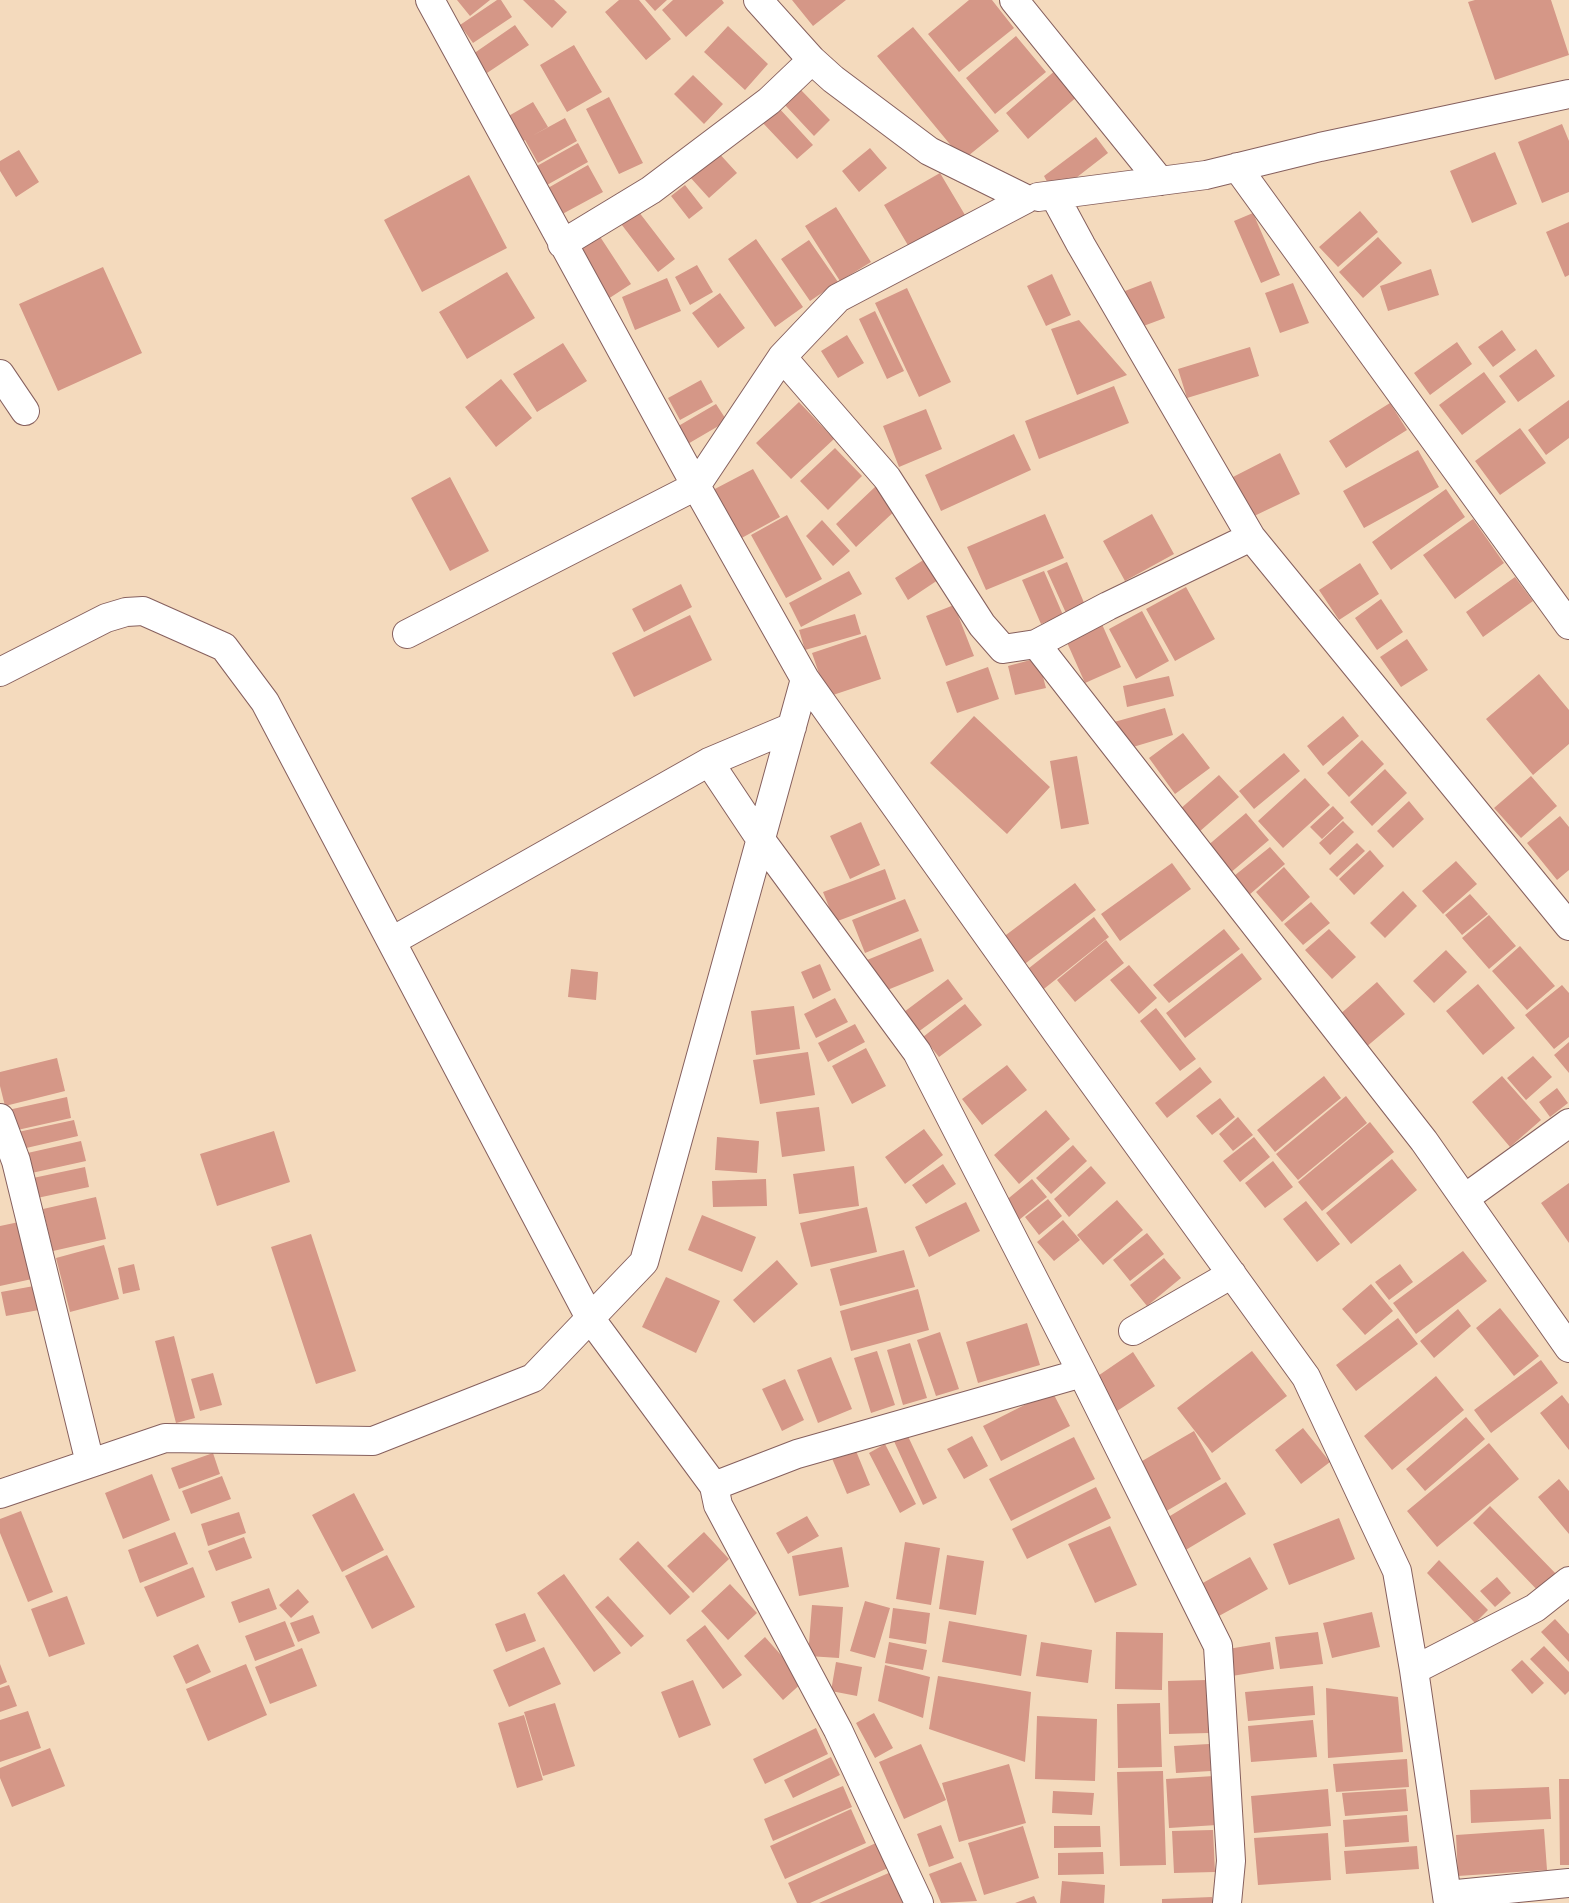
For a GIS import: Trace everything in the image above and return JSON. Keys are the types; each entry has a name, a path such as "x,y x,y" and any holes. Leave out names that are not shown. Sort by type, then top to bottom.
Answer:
{"street":[{"path":"430,0 562,244 805,679 1306,1376 1397,1571 1414,1670 1447,1899 1569,1883"},
{"path":"758,0 812,60 833,79 929,151 1026,199"},
{"path":"1014,0 1160,181"},
{"path":"562,244 650,190 769,101 812,60"},
{"path":"407,634 696,486 782,357 838,298 1026,199 1206,174 1320,147 1569,94"},
{"path":"1237,167 1569,625"},
{"path":"1054,195 1081,245 1251,537 1569,926"},
{"path":"782,357 888,478 982,625 1003,649 1036,644 1108,606 1251,537"},
{"path":"0,374 25,411"},
{"path":"0,672 106,618 126,612 143,611 224,647 265,702 590,1318 714,1486 718,1505 838,1730 919,1903"},
{"path":"1036,644 1424,1141 1569,1348"},
{"path":"0,1494 165,1438 373,1441 533,1378 644,1262 805,679"},
{"path":"392,941 709,762 792,727"},
{"path":"709,762 761,840 918,1052 1082,1373 1218,1646 1231,1861 1227,1903"},
{"path":"0,1118 16,1161 90,1463"},
{"path":"1465,1198 1569,1123"},
{"path":"1133,1331 1232,1274"},
{"path":"714,1486 797,1454 1082,1373"},
{"path":"1414,1670 1535,1608 1569,1581"}],"building":[{"path":"457,0 490,0 470,16"},
{"path":"497,0 501,0 512,17 473,43 460,25"},
{"path":"523,0 554,0 567,12 552,28"},
{"path":"619,0 639,0 671,39 646,60 605,12"},
{"path":"645,0 667,0 655,11"},
{"path":"673,0 722,0 724,3 686,37 662,10"},
{"path":"792,0 846,0 813,26"},
{"path":"969,0 992,0 1014,28 959,72 928,34"},
{"path":"1475,0 1551,0 1569,55 1495,80 1468,2"},
{"path":"515,25 529,45 487,73 473,54"},
{"path":"728,26 768,64 745,90 704,52"},
{"path":"913,27 999,131 963,160 877,56"},
{"path":"1016,36 1046,72 995,114 966,78"},
{"path":"574,45 602,92 567,112 540,65"},
{"path":"1057,69 1079,95 1028,139 1006,113"},
{"path":"693,75 723,104 704,124 674,94"},
{"path":"801,90 830,120 814,136 785,105"},
{"path":"609,97 643,163 619,174 586,109"},
{"path":"533,102 548,127 532,136 565,118 577,141 538,163 525,140 513,147 498,122"},
{"path":"778,107 813,145 797,159 762,122"},
{"path":"1562,124 1569,141 1569,192 1542,203 1518,142"},
{"path":"1096,137 1108,153 1054,195 1044,176"},
{"path":"578,143 588,162 538,190 528,171"},
{"path":"870,148 887,168 859,192 842,171"},
{"path":"19,150 39,182 16,197 0,171 0,161"},
{"path":"717,151 737,173 709,198 689,176"},
{"path":"1495,152 1517,204 1472,223 1450,171"},
{"path":"588,165 603,192 555,218 541,192"},
{"path":"940,173 965,215 909,247 884,205"},
{"path":"469,175 507,248 422,292 384,220"},
{"path":"685,185 703,208 689,219 671,196"},
{"path":"632,203 675,259 658,272 615,216"},
{"path":"836,207 871,262 840,281 805,226"},
{"path":"1360,211 1378,232 1338,267 1319,247"},
{"path":"1253,213 1280,275 1261,283 1234,221"},
{"path":"1569,222 1569,275 1565,277 1546,232"},
{"path":"595,229 631,284 608,299 571,244"},
{"path":"1378,237 1402,263 1363,298 1339,272"},
{"path":"756,239 803,307 775,327 728,259"},
{"path":"809,240 838,282 810,301 781,259"},
{"path":"697,265 713,292 690,305 675,277"},
{"path":"103,267 142,353 58,391 19,304"},
{"path":"1431,269 1439,295 1388,311 1380,286"},
{"path":"507,272 535,318 467,359 439,312"},
{"path":"1052,274 1071,315 1046,326 1027,286"},
{"path":"667,278 681,311 635,330 622,297"},
{"path":"1151,281 1165,318 1138,328 1125,291"},
{"path":"1293,283 1309,323 1280,333 1265,293"},
{"path":"907,288 951,382 919,397 875,303"},
{"path":"720,293 745,328 718,348 692,313"},
{"path":"875,311 904,371 887,379 859,319"},
{"path":"1079,320 1127,375 1077,395 1051,329"},
{"path":"1502,330 1516,350 1493,367 1478,347"},
{"path":"847,335 864,363 838,378 821,351"},
{"path":"1457,342 1472,364 1430,395 1414,373"},
{"path":"563,343 587,381 537,412 513,374"},
{"path":"1250,347 1259,376 1187,398 1178,369"},
{"path":"1536,349 1555,376 1518,402 1499,376"},
{"path":"1484,372 1506,402 1462,435 1439,405"},
{"path":"501,379 532,418 496,447 465,407"},
{"path":"701,380 713,402 680,420 668,398"},
{"path":"1114,386 1129,423 1039,459 1025,421"},
{"path":"1569,400 1569,438 1546,455 1528,430"},
{"path":"799,402 834,439 791,479 756,443"},
{"path":"1390,403 1407,430 1346,468 1329,441"},
{"path":"716,404 727,421 686,445 675,428"},
{"path":"926,409 942,449 899,467 883,426"},
{"path":"1520,428 1546,463 1500,495 1475,461"},
{"path":"1014,434 1031,470 941,511 925,475"},
{"path":"835,448 862,476 828,510 800,481"},
{"path":"1418,450 1439,487 1364,528 1343,491"},
{"path":"1280,453 1300,494 1250,518 1231,478"},
{"path":"753,469 780,517 738,540 711,491"},
{"path":"450,477 489,551 450,571 411,498"},
{"path":"876,486 898,508 856,547 836,524"},
{"path":"1446,489 1465,517 1391,570 1372,542"},
{"path":"1045,514 1064,558 986,590 967,547"},
{"path":"1152,514 1174,554 1125,581 1103,541"},
{"path":"787,515 822,579 786,598 751,535"},
{"path":"1473,519 1504,563 1455,599 1423,555"},
{"path":"822,520 850,551 833,566 806,536"},
{"path":"925,559 938,580 908,600 895,578"},
{"path":"1067,562 1085,605 1066,613 1047,571"},
{"path":"1360,563 1379,594 1339,620 1319,590"},
{"path":"849,571 862,594 801,627 789,603"},
{"path":"1044,571 1063,615 1041,624 1022,580"},
{"path":"1515,577 1533,601 1483,637 1466,612"},
{"path":"681,584 692,607 644,632 632,609"},
{"path":"1186,587 1215,639 1175,661 1146,609"},
{"path":"1381,599 1403,632 1377,650 1355,618"},
{"path":"954,605 974,656 946,666 926,616"},
{"path":"1142,611 1169,661 1136,679 1109,629"},
{"path":"855,614 861,634 805,650 799,630"},
{"path":"690,615 712,660 634,697 612,653"},
{"path":"1101,622 1121,667 1085,683 1065,638"},
{"path":"866,635 881,679 827,697 812,653"},
{"path":"1407,639 1428,670 1401,687 1380,657"},
{"path":"1038,658 1046,688 1015,695 1008,666"},
{"path":"988,667 999,699 957,713 946,682"},
{"path":"1539,674 1569,710 1569,744 1533,775 1486,719"},
{"path":"1169,676 1174,696 1127,707 1123,686"},
{"path":"1165,708 1173,735 1123,750 1114,722"},
{"path":"974,716 1050,787 1007,834 930,763"},
{"path":"1343,716 1359,736 1323,766 1307,746"},
{"path":"1183,733 1210,768 1175,794 1149,758"},
{"path":"1362,740 1384,764 1349,797 1327,773"},
{"path":"1284,753 1300,771 1254,809 1239,791"},
{"path":"1077,756 1089,824 1061,829 1050,761"},
{"path":"1385,769 1407,793 1372,826 1350,802"},
{"path":"1219,775 1239,797 1199,832 1179,810"},
{"path":"1531,776 1557,806 1521,838 1494,808"},
{"path":"1305,778 1330,805 1283,848 1258,821"},
{"path":"1409,801 1424,819 1393,848 1377,831"},
{"path":"1333,806 1344,818 1322,839 1310,827"},
{"path":"1246,813 1269,840 1229,874 1206,847"},
{"path":"1560,816 1569,827 1569,870 1557,880 1527,843"},
{"path":"1343,821 1354,832 1330,855 1319,843"},
{"path":"861,822 880,865 850,879 830,836"},
{"path":"1357,843 1365,851 1337,877 1329,869"},
{"path":"1270,847 1285,864 1249,895 1234,876"},
{"path":"1370,850 1384,866 1354,895 1339,879"},
{"path":"1456,861 1477,884 1443,914 1422,891"},
{"path":"1172,863 1191,889 1120,941 1101,914"},
{"path":"1284,867 1310,897 1282,922 1256,892"},
{"path":"885,869 896,899 835,922 823,892"},
{"path":"1075,883 1096,910 1022,966 1002,938"},
{"path":"1403,891 1417,906 1385,938 1370,923"},
{"path":"1470,894 1488,914 1462,935 1445,915"},
{"path":"905,899 919,931 865,953 852,920"},
{"path":"1311,902 1330,923 1303,945 1284,924"},
{"path":"1489,915 1516,946 1489,969 1462,938"},
{"path":"1094,917 1109,937 1040,992 1024,972"},
{"path":"1224,929 1240,949 1169,1003 1153,985"},
{"path":"1329,929 1356,957 1332,979 1305,950"},
{"path":"921,938 934,971 880,993 867,960"},
{"path":"1106,940 1124,963 1075,1002 1057,980"},
{"path":"1520,946 1555,986 1527,1010 1492,971"},
{"path":"1446,950 1467,972 1434,1003 1413,981"},
{"path":"1242,953 1262,979 1185,1038 1166,1013"},
{"path":"820,964 831,990 813,999 801,972"},
{"path":"1129,965 1157,998 1139,1014 1110,980"},
{"path":"571,969 598,972 596,1000 568,997"},
{"path":"948,979 963,999 914,1035 900,1015"},
{"path":"1377,982 1405,1014 1365,1048 1338,1016"},
{"path":"1478,984 1515,1028 1483,1055 1446,1011"},
{"path":"1562,985 1569,993 1569,1037 1554,1049 1525,1015"},
{"path":"835,998 848,1022 816,1038 804,1014"},
{"path":"965,1004 982,1025 939,1057 923,1037"},
{"path":"794,1006 800,1049 756,1055 751,1011"},
{"path":"1156,1008 1196,1059 1180,1071 1140,1021"},
{"path":"855,1024 865,1042 828,1062 818,1043"},
{"path":"1569,1042 1569,1073 1554,1055"},
{"path":"866,1048 886,1086 852,1104 832,1066"},
{"path":"808,1052 815,1095 760,1104 753,1060"},
{"path":"1533,1056 1552,1077 1526,1100 1507,1078"},
{"path":"57,1058 65,1091 5,1106 0,1086 0,1072"},
{"path":"1007,1065 1027,1090 982,1125 962,1099"},
{"path":"1200,1067 1212,1082 1167,1118 1155,1103"},
{"path":"1324,1076 1341,1098 1275,1152 1257,1130"},
{"path":"1502,1076 1541,1120 1510,1147 1472,1102"},
{"path":"1557,1088 1568,1103 1550,1117 1539,1102"},
{"path":"1346,1096 1367,1123 1298,1180 1276,1154"},
{"path":"67,1097 71,1118 13,1131 8,1110"},
{"path":"1220,1098 1235,1117 1212,1135 1196,1116"},
{"path":"819,1107 825,1151 782,1157 776,1112"},
{"path":"1046,1110 1070,1139 1019,1184 994,1155"},
{"path":"1238,1117 1253,1135 1233,1151 1219,1134"},
{"path":"74,1120 78,1136 22,1149 18,1132"},
{"path":"1370,1122 1394,1152 1322,1211 1298,1182"},
{"path":"924,1129 943,1155 905,1184 885,1157"},
{"path":"274,1131 290,1182 217,1206 200,1154"},
{"path":"717,1137 759,1141 757,1173 715,1170"},
{"path":"1254,1137 1270,1157 1240,1182 1223,1161"},
{"path":"81,1141 86,1161 27,1174 23,1154"},
{"path":"1073,1145 1087,1161 1051,1194 1036,1178"},
{"path":"1392,1159 1417,1190 1351,1244 1326,1213"},
{"path":"1273,1161 1293,1187 1265,1208 1245,1183"},
{"path":"943,1164 956,1184 926,1204 912,1185"},
{"path":"854,1166 859,1206 799,1214 793,1174"},
{"path":"1091,1166 1106,1183 1069,1217 1054,1199"},
{"path":"85,1167 89,1187 37,1198 33,1178"},
{"path":"766,1179 767,1206 713,1207 712,1181"},
{"path":"1032,1179 1047,1197 1019,1220 1004,1202"},
{"path":"1569,1183 1569,1243 1541,1203"},
{"path":"96,1197 106,1239 53,1251 43,1209"},
{"path":"1048,1199 1062,1216 1039,1235 1025,1217"},
{"path":"1117,1200 1143,1230 1103,1265 1077,1235"},
{"path":"1306,1201 1340,1244 1317,1262 1283,1219"},
{"path":"966,1202 980,1231 929,1257 915,1227"},
{"path":"867,1207 877,1252 811,1267 800,1223"},
{"path":"702,1215 756,1237 742,1272 688,1250"},
{"path":"1063,1220 1080,1240 1054,1261 1037,1242"},
{"path":"19,1222 32,1279 0,1286 0,1226"},
{"path":"1147,1233 1164,1254 1130,1281 1113,1260"},
{"path":"311,1234 356,1371 316,1384 271,1247"},
{"path":"104,1245 119,1299 70,1312 56,1258"},
{"path":"904,1250 915,1287 840,1306 830,1269"},
{"path":"1463,1251 1487,1281 1416,1334 1393,1303"},
{"path":"1164,1258 1181,1278 1147,1306 1130,1285"},
{"path":"777,1260 798,1284 754,1323 733,1300"},
{"path":"134,1264 140,1290 123,1294 118,1268"},
{"path":"1400,1264 1413,1282 1389,1300 1375,1282"},
{"path":"666,1277 720,1301 696,1353 642,1327"},
{"path":"1371,1284 1393,1311 1365,1335 1342,1309"},
{"path":"34,1286 39,1310 6,1316 1,1292"},
{"path":"918,1289 929,1330 851,1351 840,1311"},
{"path":"1500,1308 1539,1356 1514,1376 1476,1328"},
{"path":"1458,1309 1471,1326 1434,1358 1420,1341"},
{"path":"1398,1318 1418,1344 1356,1391 1336,1365"},
{"path":"1027,1323 1040,1365 978,1383 966,1342"},
{"path":"940,1332 959,1389 936,1396 917,1340"},
{"path":"174,1336 195,1418 176,1423 155,1341"},
{"path":"910,1343 927,1398 903,1405 887,1350"},
{"path":"877,1351 895,1405 871,1413 854,1358"},
{"path":"1252,1351 1287,1396 1212,1453 1177,1408"},
{"path":"1133,1352 1155,1386 1111,1415 1089,1382"},
{"path":"831,1357 852,1409 818,1423 797,1370"},
{"path":"1541,1360 1558,1383 1491,1433 1474,1410"},
{"path":"213,1373 222,1405 200,1411 191,1379"},
{"path":"1436,1376 1464,1410 1392,1470 1364,1436"},
{"path":"785,1379 804,1420 782,1431 762,1389"},
{"path":"1052,1391 1070,1426 1001,1461 983,1426"},
{"path":"1562,1395 1569,1404 1569,1450 1540,1413"},
{"path":"1466,1417 1485,1439 1425,1491 1406,1469"},
{"path":"1303,1428 1330,1462 1301,1484 1275,1450"},
{"path":"1194,1431 1221,1479 1158,1516 1130,1468"},
{"path":"906,1432 937,1498 923,1505 893,1439"},
{"path":"972,1436 988,1466 964,1479 947,1449"},
{"path":"1074,1437 1095,1479 1011,1521 989,1479"},
{"path":"1489,1443 1519,1479 1437,1547 1407,1511"},
{"path":"885,1444 916,1504 900,1513 869,1453"},
{"path":"854,1446 870,1485 847,1494 831,1456"},
{"path":"213,1453 220,1474 179,1489 171,1468"},
{"path":"152,1474 170,1520 123,1539 105,1493"},
{"path":"222,1476 231,1499 191,1514 182,1491"},
{"path":"1559,1479 1569,1491 1569,1534 1538,1497"},
{"path":"1226,1482 1246,1514 1184,1551 1165,1519"},
{"path":"1096,1487 1111,1518 1027,1559 1012,1529"},
{"path":"354,1493 384,1550 342,1572 312,1515"},
{"path":"1490,1506 1559,1577 1541,1594 1473,1523"},
{"path":"21,1511 53,1592 28,1602 0,1533 0,1519"},
{"path":"239,1512 246,1533 208,1546 201,1524"},
{"path":"807,1516 819,1536 788,1554 776,1533"},
{"path":"1339,1518 1355,1559 1289,1585 1273,1544"},
{"path":"1110,1526 1137,1585 1095,1603 1068,1544"},
{"path":"175,1532 188,1564 140,1583 128,1550"},
{"path":"704,1532 729,1559 693,1593 667,1566"},
{"path":"244,1537 252,1558 216,1571 208,1551"},
{"path":"638,1541 690,1597 670,1615 619,1559"},
{"path":"905,1542 940,1548 931,1605 896,1599"},
{"path":"842,1547 849,1587 799,1596 792,1556"},
{"path":"387,1555 415,1607 372,1629 345,1576"},
{"path":"947,1555 984,1561 976,1615 939,1609"},
{"path":"1250,1557 1268,1589 1208,1622 1190,1590"},
{"path":"1439,1560 1488,1610 1475,1623 1427,1573"},
{"path":"193,1567 205,1597 157,1617 144,1587"},
{"path":"564,1574 621,1653 594,1672 537,1593"},
{"path":"1497,1577 1511,1593 1495,1607 1480,1591"},
{"path":"730,1584 757,1613 728,1640 701,1611"},
{"path":"269,1588 277,1609 239,1623 231,1602"},
{"path":"298,1589 309,1602 291,1618 279,1605"},
{"path":"67,1596 85,1644 49,1657 31,1609"},
{"path":"608,1596 644,1636 631,1647 595,1607"},
{"path":"865,1601 890,1608 875,1658 850,1651"},
{"path":"812,1605 843,1607 839,1658 808,1656"},
{"path":"893,1608 930,1613 926,1644 889,1638"},
{"path":"1372,1612 1380,1647 1332,1658 1323,1623"},
{"path":"525,1613 536,1641 506,1652 495,1624"},
{"path":"313,1615 320,1633 298,1642 290,1623"},
{"path":"1555,1619 1569,1634 1569,1662 1541,1632"},
{"path":"285,1621 295,1646 255,1661 245,1636"},
{"path":"949,1621 1027,1635 1021,1676 942,1662"},
{"path":"705,1625 742,1675 723,1689 686,1640"},
{"path":"1116,1632 1163,1633 1162,1690 1115,1689"},
{"path":"1318,1632 1323,1664 1280,1669 1275,1637"},
{"path":"765,1637 804,1681 783,1700 744,1656"},
{"path":"889,1642 927,1650 923,1670 885,1663"},
{"path":"1041,1642 1092,1650 1088,1683 1036,1676"},
{"path":"1270,1642 1274,1669 1232,1676 1228,1649"},
{"path":"198,1644 211,1672 186,1684 173,1656"},
{"path":"1544,1646 1569,1672 1569,1691 1565,1695 1530,1659"},
{"path":"544,1647 561,1684 509,1707 493,1670"},
{"path":"302,1648 317,1686 270,1704 255,1667"},
{"path":"1522,1660 1544,1683 1532,1694 1511,1670"},
{"path":"836,1662 862,1667 857,1696 831,1691"},
{"path":"0,1664 7,1682 0,1685"},
{"path":"246,1664 267,1715 208,1741 186,1689"},
{"path":"885,1665 930,1677 923,1718 878,1701"},
{"path":"938,1676 1031,1692 1025,1762 929,1729"},
{"path":"693,1680 711,1725 679,1738 661,1692"},
{"path":"1207,1680 1209,1733 1169,1734 1168,1681"},
{"path":"9,1685 17,1706 0,1712 0,1688"},
{"path":"1313,1686 1315,1715 1248,1721 1245,1692"},
{"path":"1326,1688 1398,1697 1403,1752 1328,1758"},
{"path":"555,1703 575,1766 543,1776 524,1712"},
{"path":"1160,1703 1162,1767 1118,1768 1117,1704"},
{"path":"28,1711 41,1748 0,1762 0,1720"},
{"path":"874,1713 893,1748 875,1758 856,1723"},
{"path":"524,1715 543,1780 517,1788 498,1723"},
{"path":"1037,1716 1097,1719 1095,1781 1035,1779"},
{"path":"1313,1720 1317,1757 1251,1762 1248,1726"},
{"path":"816,1728 828,1754 765,1784 753,1759"},
{"path":"921,1744 946,1800 904,1819 879,1762"},
{"path":"1209,1744 1211,1771 1176,1773 1174,1746"},
{"path":"50,1748 65,1786 12,1807 0,1778 0,1768"},
{"path":"831,1757 840,1775 793,1798 784,1780"},
{"path":"1407,1759 1409,1787 1336,1792 1333,1764"},
{"path":"1009,1764 1026,1823 959,1842 942,1783"},
{"path":"1163,1771 1166,1865 1120,1866 1117,1772"},
{"path":"1214,1776 1217,1825 1169,1828 1166,1779"},
{"path":"1559,1779 1569,1779 1569,1865 1560,1865"},
{"path":"843,1786 852,1807 773,1841 764,1819"},
{"path":"1549,1787 1551,1819 1471,1823 1470,1790"},
{"path":"1328,1789 1331,1826 1254,1833 1251,1796"},
{"path":"1406,1789 1408,1811 1345,1816 1342,1793"},
{"path":"1053,1791 1094,1793 1092,1815 1052,1813"},
{"path":"851,1809 866,1843 785,1879 770,1846"},
{"path":"1407,1815 1409,1842 1345,1847 1343,1820"},
{"path":"941,1825 954,1858 929,1867 917,1834"},
{"path":"1023,1826 1039,1878 984,1895 968,1843"},
{"path":"1054,1826 1100,1826 1101,1847 1054,1848"},
{"path":"1544,1829 1547,1870 1458,1876 1456,1835"},
{"path":"1213,1830 1215,1872 1174,1873 1172,1831"},
{"path":"1328,1833 1331,1880 1258,1885 1254,1838"},
{"path":"876,1843 888,1868 810,1903 797,1903 788,1883"},
{"path":"1417,1846 1419,1869 1346,1874 1344,1851"},
{"path":"1103,1852 1104,1874 1058,1875 1058,1853"},
{"path":"961,1862 977,1901 941,1903 929,1874"},
{"path":"891,1872 904,1903 819,1903"},
{"path":"1062,1881 1105,1885 1104,1903 1060,1903"},
{"path":"1034,1896 1037,1903 1015,1903"},
{"path":"1212,1897 1213,1903 1162,1903 1162,1899"}]}
